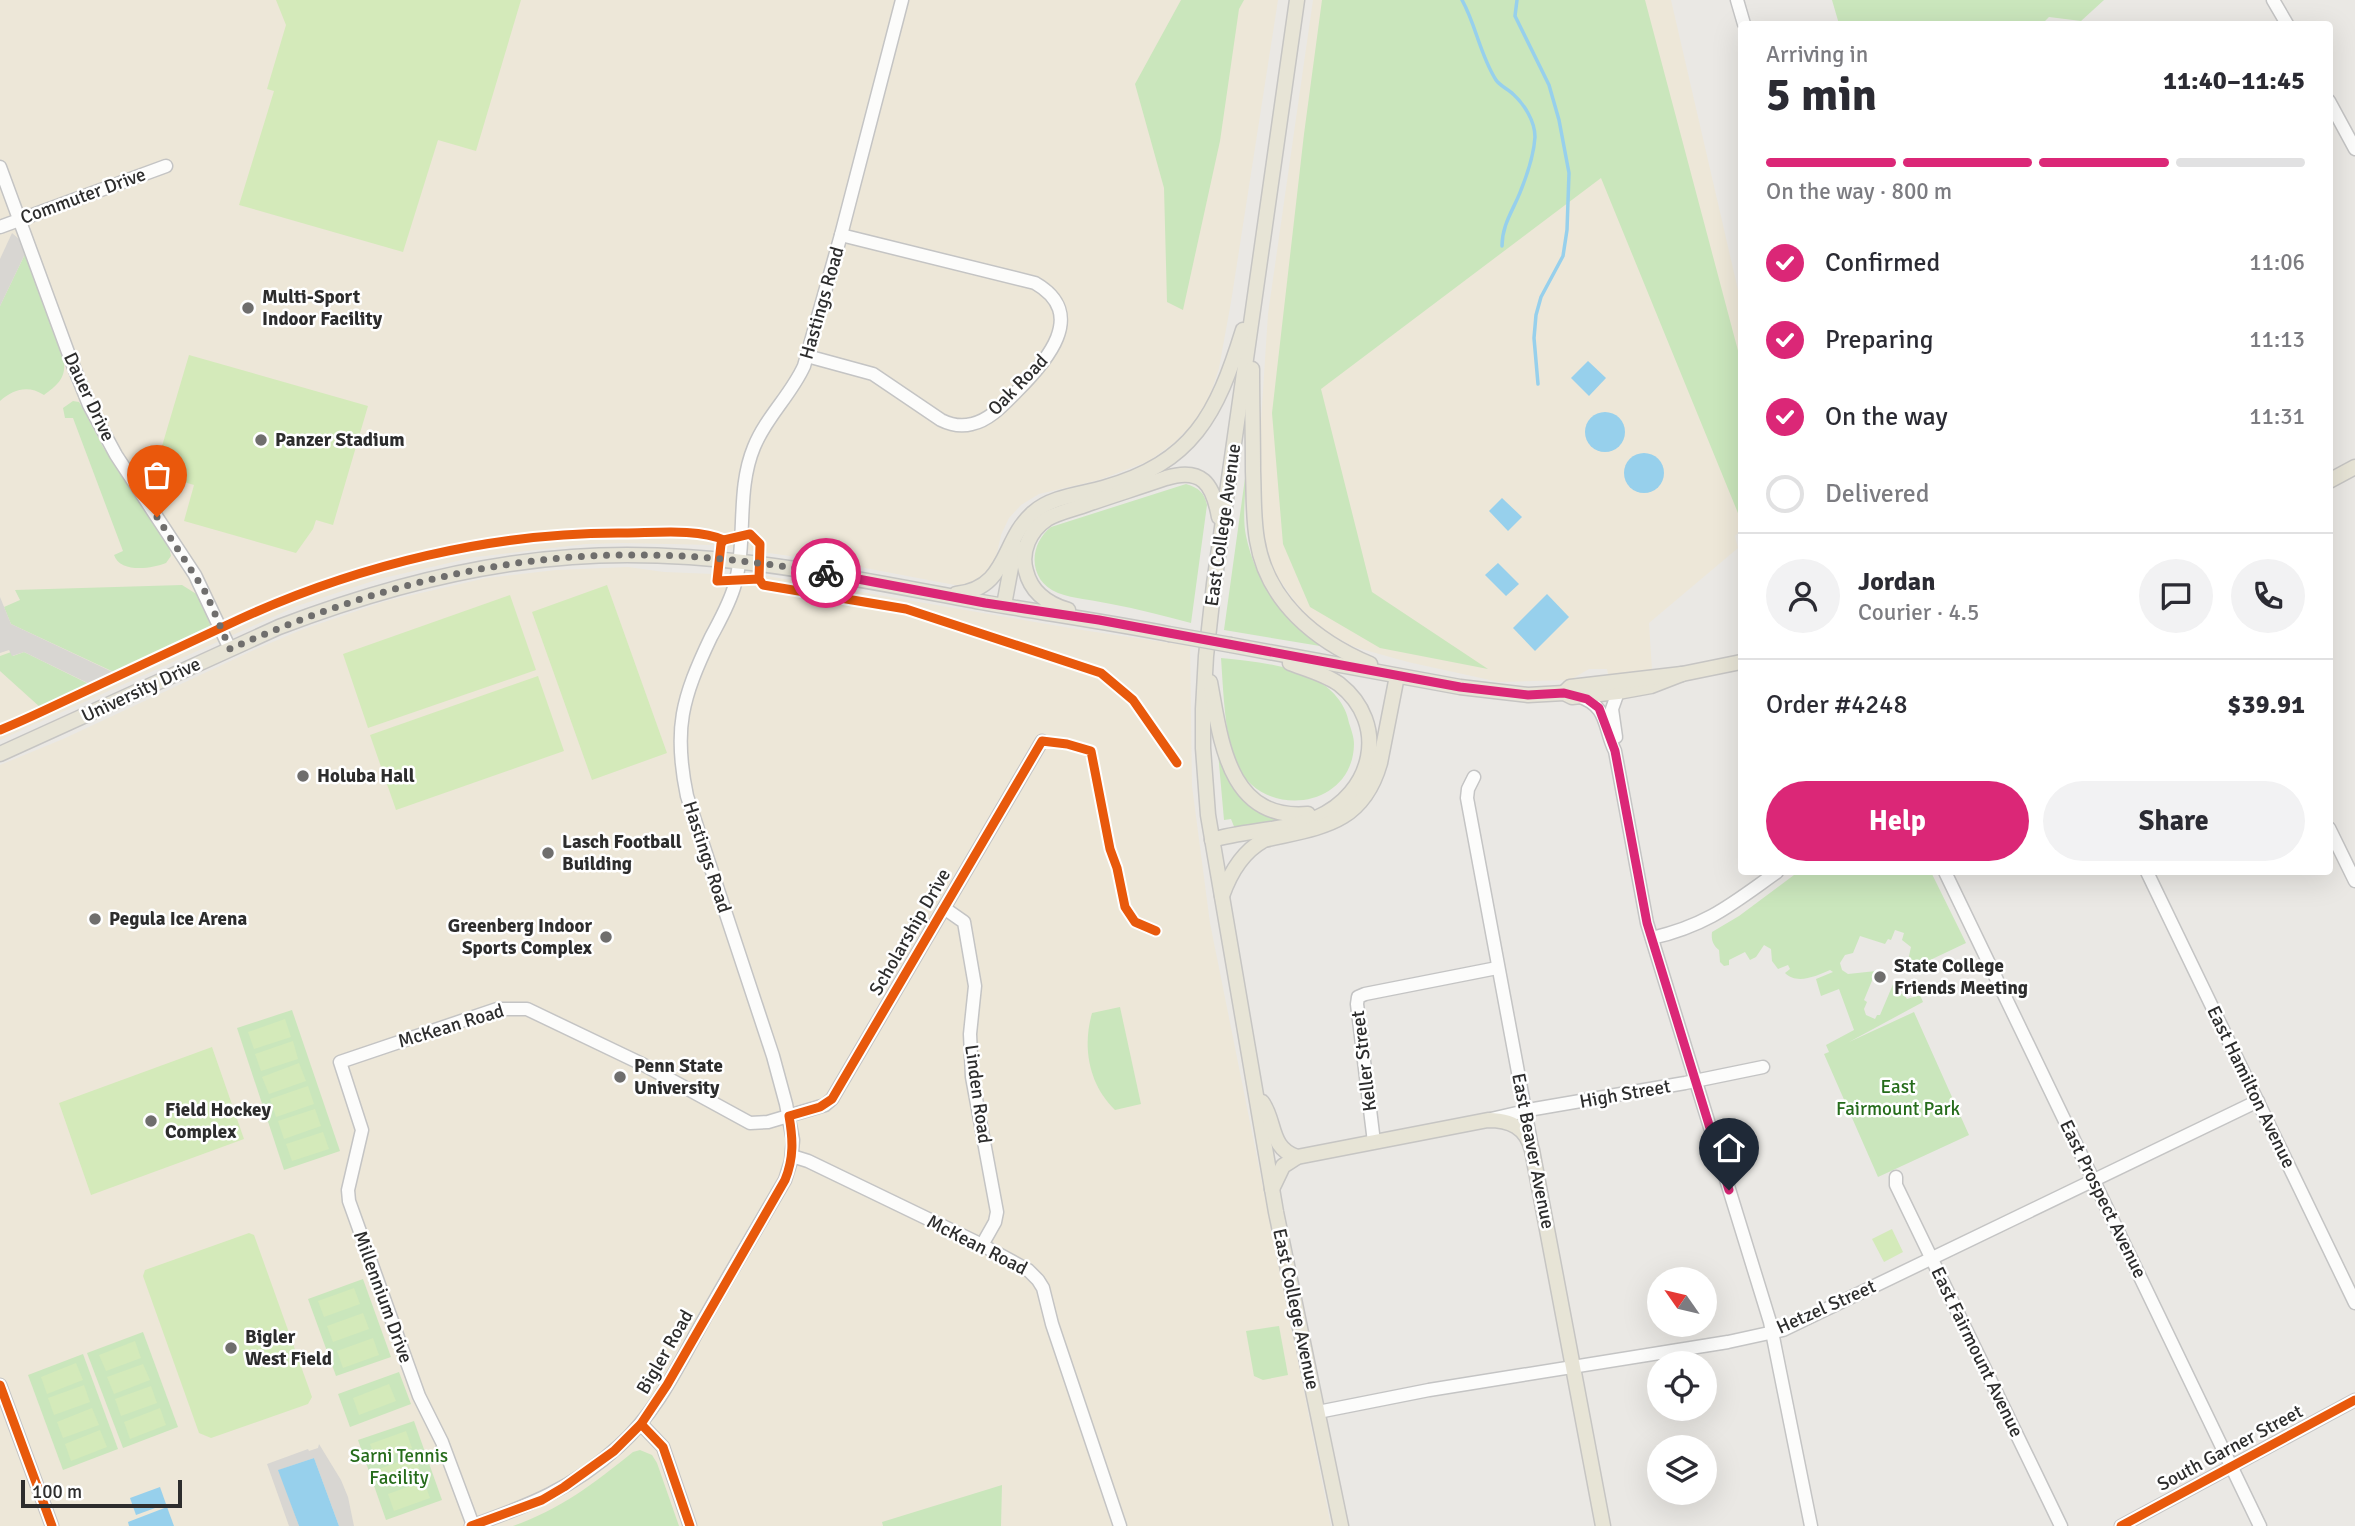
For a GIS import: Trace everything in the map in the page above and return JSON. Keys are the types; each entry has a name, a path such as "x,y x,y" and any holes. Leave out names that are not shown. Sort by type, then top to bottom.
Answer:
{"main road":[{"name":"East College Avenue","path":"1297,0 1206,656 1203,748 1221,897 1272,1190 1341,1526"},
{"path":"946,596 974,590 990,580 1025,521 1039,508 1142,474 1179,452 1205,421 1224,386 1255,292"},
{"path":"1221,897 1235,867 1257,843 1325,826 1346,815 1365,796 1376,777 1380,763 1397,676 1351,657 1320,638 1287,607 1274,588 1264,565 1257,541 1254,513 1251,322"},
{"path":"2333,479 2355,467"},
{"path":"1099,620 1058,607 1041,595 1030,582 1025,569 1026,546 1033,532 1047,519 1166,478 1189,475 1204,481 1211,488 1216,499 1222,531"},
{"path":"1004,605 1016,554 1015,538"},
{"name":"University Drive","path":"0,754 279,627 377,593 507,564 572,557 642,555 772,564 1504,693 1528,695 1618,692 1651,686 1682,674"},
{"path":"1212,839 1305,821 1330,810 1353,791 1366,768 1370,738 1360,708 1328,677 1237,646"},
{"path":"1206,656 1223,743 1233,776 1239,786 1259,804 1279,812 1301,815 1330,810"},
{"name":"University Drive","path":"1570,694 1570,687 1682,674 1738,663"},
{"name":"East College Avenue","path":"1255,1092 1266,1108 1278,1143 1286,1153 1297,1157"},
{"name":"High Street","path":"1297,1157 1488,1120 1501,1120 1517,1125 1527,1137 1532,1150"},
{"name":"East Beaver Avenue","path":"1532,1150 1603,1526"},
{"path":"1272,1190 1283,1166 1297,1157"}],"street":[{"name":"Hastings Road","path":"789,1116 773,1056 687,796 680,764 681,724 693,675 731,596 739,561 747,476 752,453 772,415 800,376 807,356 902,0"},
{"path":"1737,0 1743,21"},
{"path":"2273,0 2285,21"},
{"path":"2333,111 2355,149"},
{"name":"Commuter Drive","path":"0,227 166,166"},
{"name":"Dauer Drive","path":"0,167 89,405 116,455 195,575 230,649"},
{"name":"Oak Road","path":"807,356 873,374 951,425 974,424 1000,407 1052,349 1059,335 1060,308 1054,296 1035,283 841,235"},
{"path":"1618,692 1612,709 1615,751 1652,938 1772,1333 1811,1526"},
{"path":"1570,694 1591,702 1601,710 1615,751"},
{"name":"Scholarship Drive","path":"789,1116 820,1107 832,1099 1042,741"},
{"name":"East Beaver Avenue","path":"1474,777 1467,798 1532,1150"},
{"path":"2333,836 2355,881"},
{"path":"1652,938 1686,929 1709,919 1773,875"},
{"name":"East Prospect Avenue","path":"1946,875 2260,1526"},
{"name":"East Hamilton Avenue","path":"2148,875 2355,1303"},
{"name":"Linden Road","path":"944,908 964,922 974,978 970,1034 972,1077 997,1212 995,1222 982,1245"},
{"name":"Keller Street","path":"1374,1142 1358,997 1497,968"},
{"name":"McKean Road","path":"340,1062 497,1009 512,1007 527,1009 642,1064 748,1122 760,1124 789,1116"},
{"name":"Millennium Drive","path":"340,1062 362,1130 348,1190 349,1201 419,1396 442,1442 472,1526"},
{"name":"High Street","path":"1488,1120 1526,1110 1763,1067"},
{"name":"Hetzel Street","path":"1318,1412 1429,1390 1772,1333 2258,1101"},
{"name":"Bigler Road","path":"472,1526 541,1500 564,1487 614,1451 641,1424 667,1385 785,1180 792,1156 793,1140 789,1116"},
{"name":"McKean Road","path":"792,1156 808,1161 982,1245 1028,1270 1041,1284 1120,1526"},
{"name":"East Fairmount Avenue","path":"1896,1177 1896,1185 2062,1526"},
{"path":"0,1385 52,1526"},
{"name":"South Garner Street","path":"2122,1526 2355,1400"},
{"path":"641,1424 663,1447 690,1526"}],"shaded area":[{"path":"0,0 1278,0 1219,368 1200,416 1175,442 1149,461 1099,480 1039,494 1021,505 1009,518 989,571 977,582 960,586 839,563 713,545 586,544 475,557 379,579 297,606 0,740"},
{"path":"1313,0 1671,0 1738,290 1738,533 1735,536 1738,548 1649,623 1652,670 1613,677 1608,674 1607,669 1589,669 1570,680 1499,682 1354,647 1318,627 1296,603 1276,575 1265,546 1260,501 1260,436 1268,314"},
{"path":"12,233 20,240 25,254 0,306 0,259"},
{"name":"Penn State University","path":"628,567 664,572 767,576 1190,646 1192,786 1210,923 1331,1526 0,1526 0,765 63,739 256,649 301,630 386,601 486,578 556,570"},
{"path":"0,597 11,624 121,676 96,687 24,652 12,656 9,650 0,653"},
{"path":"319,1444 341,1480 348,1497 354,1526 339,1526 314,1458 279,1470 299,1526 289,1526 267,1464 318,1448"}],"green space":[{"path":"276,0 521,0 476,151 438,140 403,252 239,205 274,91 267,89 286,25"},
{"path":"1181,0 1244,0 1239,9 1220,141 1183,310 1167,302 1164,188 1135,84"},
{"path":"1322,0 1645,0 1738,351 1738,513 1601,178 1321,389 1372,592 1488,669 1380,648 1310,607 1283,544 1272,413"},
{"path":"1832,0 2104,0 2081,21 2049,17 2045,21 1838,21"},
{"path":"25,254 64,362 63,373 56,385 44,395 27,389 0,401 0,306"},
{"name":"Panzer Stadium","path":"189,355 368,406 333,525 316,520 296,553 184,521 194,485 154,473"},
{"path":"73,401 79,402 103,447 169,547 171,556 166,563 137,568 117,561 114,555 123,551 73,418 65,418 63,408"},
{"path":"1246,471 1245,529 1257,569 1283,611 1320,646 1224,630"},
{"path":"1186,484 1200,491 1207,505 1191,623 1064,595 1041,580 1037,572 1035,553 1038,543 1051,527"},
{"path":"182,585 198,595 212,629 118,674 11,624 4,607 20,600 15,590"},
{"path":"607,585 667,753 592,780 532,612"},
{"path":"510,595 536,670 368,728 343,654"},
{"path":"11,652 13,656 24,652 93,686 41,708 0,671 0,656"},
{"path":"1221,658 1292,670 1314,679 1332,691 1345,709 1354,741 1350,766 1339,783 1323,794 1305,800 1285,800 1266,794 1249,782 1236,764 1229,741"},
{"path":"538,676 564,751 396,810 370,735"},
{"path":"1217,741 1223,765 1282,819 1235,829 1231,819 1224,820"},
{"name":"East Fairmount Park","path":"1794,875 1932,875 1966,943 1909,970 1904,969 1903,962 1910,960 1911,947 1902,940 1904,933 1895,930 1891,940 1888,939 1885,944 1860,936 1853,953 1845,955 1840,963 1842,970 1848,974 1876,971 1864,1000 1867,1002 1864,1009 1866,1015 1875,1019 1880,1015 1894,982 1899,989 1896,991 1898,996 1903,993 1907,999 1920,995 1923,1002 1849,1042 1914,1012 1969,1135 1878,1177 1824,1054 1829,1052 1826,1045 1854,1030 1839,989 1821,996 1816,979 1833,972 1830,970 1801,979 1790,977 1785,973 1790,969 1788,965 1778,969 1772,961 1771,949 1764,945 1756,957 1750,960 1745,952 1729,960 1729,965 1724,966 1720,962 1719,950 1712,940 1712,932 1739,916"},
{"path":"1120,1007 1141,1104 1115,1110 1094,1078 1088,1039 1092,1013"},
{"path":"292,1010 340,1151 284,1170 237,1028"},
{"path":"285,1019 291,1037 254,1049 248,1032"},
{"path":"293,1041 298,1059 261,1071 255,1054"},
{"name":"Field Hockey Complex","path":"212,1047 244,1139 91,1195 59,1103"},
{"path":"299,1063 306,1081 269,1094 262,1077"},
{"path":"308,1086 314,1104 276,1117 270,1099"},
{"path":"315,1109 321,1126 284,1139 278,1121"},
{"path":"323,1132 329,1149 292,1161 286,1144"},
{"path":"1892,1229 1903,1252 1884,1262 1872,1239"},
{"name":"Bigler West Field","path":"249,1233 254,1235 312,1397 308,1404 211,1438 199,1433 143,1276 145,1270"},
{"path":"363,1279 391,1357 336,1376 308,1299"},
{"path":"354,1288 360,1304 324,1317 318,1301"},
{"path":"363,1313 369,1329 333,1342 327,1326"},
{"path":"1279,1326 1288,1375 1263,1380 1254,1376 1246,1331"},
{"path":"143,1332 178,1427 123,1448 87,1353"},
{"path":"373,1338 379,1355 343,1368 337,1351"},
{"path":"135,1341 141,1358 106,1371 99,1355"},
{"path":"83,1354 118,1449 63,1470 28,1375"},
{"path":"76,1363 83,1380 47,1394 41,1377"},
{"path":"143,1364 150,1380 114,1394 107,1377"},
{"name":"Sarni Tennis Facility","path":"399,1372 411,1404 350,1427 338,1394"},
{"path":"389,1384 396,1401 359,1415 353,1398"},
{"path":"84,1385 90,1402 54,1415 48,1398"},
{"path":"151,1386 157,1403 121,1416 115,1399"},
{"path":"92,1408 99,1425 63,1438 57,1422"},
{"path":"160,1408 166,1425 130,1439 124,1422"},
{"name":"Sarni Tennis Facility","path":"414,1421 442,1500 386,1520 358,1440"},
{"path":"100,1430 107,1447 71,1461 65,1444"},
{"path":"406,1431 412,1448 376,1461 370,1444"},
{"path":"640,1450 652,1455 657,1463 679,1526 513,1526 562,1504 633,1452"},
{"path":"415,1456 421,1473 385,1486 379,1469"},
{"path":"424,1481 430,1498 394,1511 388,1494"},
{"path":"1002,1485 1001,1526 883,1526 882,1522"}],"water":[{"path":"1588,361 1606,378 1589,396 1571,378"},
{"path":"1605,412 1619,418 1625,432 1619,446 1605,452 1591,446 1585,432 1591,418"},
{"path":"1644,453 1658,459 1664,473 1658,487 1644,493 1630,487 1624,473 1630,459"},
{"path":"1502,498 1522,517 1508,531 1489,511"},
{"path":"1498,563 1519,584 1506,596 1485,575"},
{"path":"1547,594 1569,617 1535,651 1513,628"},
{"path":"314,1458 339,1526 299,1526 278,1470"},
{"path":"160,1487 166,1504 136,1515 130,1498"},
{"path":"167,1507 174,1526 129,1526 128,1522"}],"waterway":[{"path":"1462,0 1491,70 1498,82 1525,108 1535,131 1530,164 1506,224 1502,246"},
{"path":"1517,0 1515,16 1549,85 1569,173 1567,230 1563,256 1541,297 1536,315 1534,338 1538,384"}],"cycle path":[{"path":"0,730 285,600 379,568 428,555 526,538 575,534 689,533 724,540"},
{"path":"759,579 760,544 750,534 724,540 721,544 717,581 759,579 763,585 906,609 1101,673 1133,700 1177,763"},
{"path":"471,1526 542,1500 564,1487 614,1451 641,1424 667,1385 785,1180 792,1148 789,1116 820,1107 832,1099 1042,741 1091,751 1110,849 1125,907 1135,922 1156,931"},
{"path":"0,1385 52,1526"},
{"path":"2121,1526 2355,1400"},
{"path":"641,1424 663,1447 690,1526"}],"way so far":[{"path":"157,517 206,593 230,649 279,627 377,593 507,564 572,557 642,555 765,563 826,573"}],"place":[{"name":"Multi-Sport Indoor Facility","path":"248,308"},
{"name":"Panzer Stadium","path":"261,440"},
{"name":"Holuba Hall","path":"303,776"},
{"name":"Lasch Football Building","path":"548,853"},
{"name":"Pegula Ice Arena","path":"95,919"},
{"name":"Greenberg Indoor Sports Complex","path":"606,937"},
{"name":"State College Friends Meeting","path":"1880,977"},
{"name":"Penn State University","path":"620,1077"},
{"name":"Field Hockey Complex","path":"151,1121"},
{"name":"Bigler West Field","path":"231,1348"}],"route":[{"path":"826,573 1460,687 1528,695 1564,693 1591,702 1603,714 1615,751 1647,923 1729,1190"}]}
